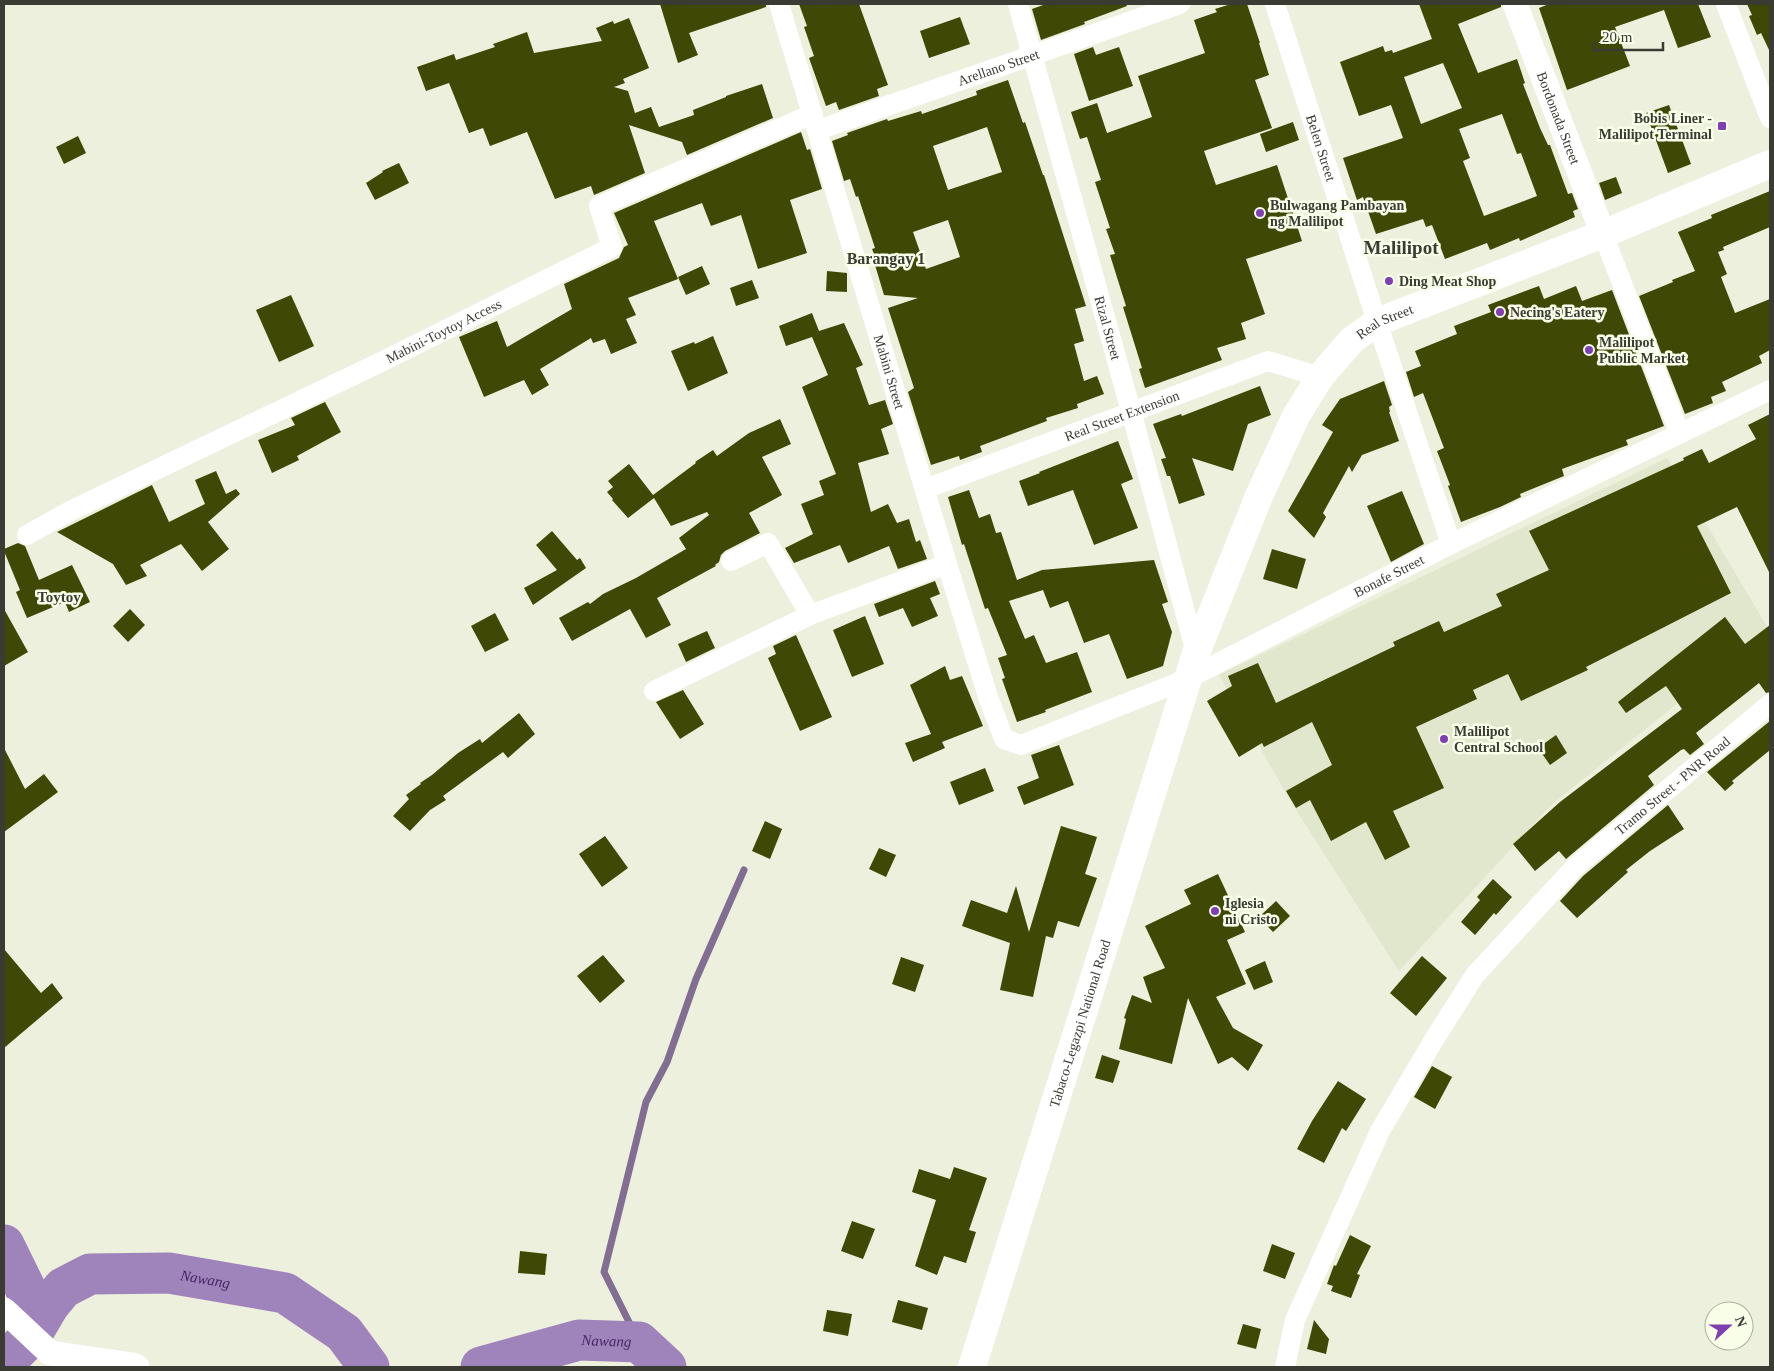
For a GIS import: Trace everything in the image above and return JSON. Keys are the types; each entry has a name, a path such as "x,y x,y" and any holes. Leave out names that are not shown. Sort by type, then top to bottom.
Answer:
{"main road":[{"name":"Real Street","path":"1187,679 1259,496 1296,416 1320,376 1352,340 1377,322 1603,234 1770,164"},
{"name":"Tabaco-Legazpi National Road","path":"972,1367 1187,679"}],"street":[{"name":"Mabini Street","path":"779,4 947,564 989,700 1004,739"},
{"name":"Rizal Street","path":"1018,4 1196,653"},
{"name":"Arellano Street","path":"815,122 1032,54 1180,4"},
{"name":"Belen Street","path":"1275,4 1377,322 1451,544"},
{"name":"Bordonada Street","path":"1515,4 1603,234"},
{"path":"1726,4 1770,118"},
{"name":"Mabini-Toytoy Access","path":"27,535 72,510 388,358 612,247 599,206 815,122"},
{"path":"1603,234 1680,434"},
{"name":"Real Street Extension","path":"925,488 1268,361 1320,376"},
{"name":"Bonafe Street","path":"1004,739 1021,745 1187,679 1451,544 1770,390"},
{"path":"731,561 768,543 810,615"},
{"path":"654,691 810,615 947,564"},
{"name":"Tramo Street - PNR Road","path":"1285,1367 1295,1320 1380,1131 1475,975 1575,867 1770,704"},
{"path":"4,1310 50,1353 133,1364 137,1367"}],"shaded area":[{"name":"Malilipot Central School","path":"1667,458 1769,630 1551,805 1399,971 1291,802 1219,675"}],"building":[{"path":"660,4 766,4 766,7 689,33 698,55 678,63"},
{"path":"799,4 859,4 888,85 877,89 879,96 839,110 836,102 826,106 809,58 814,56 804,27 807,26"},
{"path":"1046,4 1126,4 1127,6 1041,40 1032,9"},
{"path":"1231,4 1247,4 1260,43 1269,75 1255,80 1272,128 1204,151 1216,185 1277,165 1302,241 1246,259 1265,314 1241,323 1246,339 1217,348 1222,360 1145,388 1139,369 1142,368 1123,307 1126,306 1110,255 1115,254 1106,229 1110,228 1095,182 1101,180 1087,137 1080,139 1071,112 1097,103 1107,133 1152,117 1138,76 1205,53 1194,20 1217,12 1215,9"},
{"path":"1419,4 1501,4 1501,7 1458,24 1478,73 1517,59 1525,83 1523,84 1540,128 1548,145 1550,145 1568,194 1572,193 1578,209 1573,211 1575,217 1520,241 1519,238 1490,250 1487,243 1445,259 1432,225 1426,227 1423,219 1376,234 1363,197 1357,200 1343,158 1403,138 1391,105 1359,116 1340,62 1383,46 1385,52 1392,50 1393,53 1432,39","holes":["1443,63 1462,108 1421,124 1404,77","1502,114 1517,154 1521,153 1537,196 1484,216 1463,161 1470,158 1459,129"]},
{"path":"1549,4 1698,4 1711,37 1678,48 1664,10 1615,27 1630,66 1567,90 1539,8"},
{"path":"1747,4 1770,4 1770,52 1761,33 1757,35 1749,16 1752,15"},
{"path":"960,17 970,44 929,58 920,31"},
{"path":"629,18 649,68 623,79 625,83 614,87 628,91 635,113 651,107 659,127 694,115 693,110 726,96 762,84 773,118 687,155 682,142 629,125 645,173 594,195 591,186 555,199 527,132 490,146 483,128 469,133 449,83 426,91 417,67 454,54 456,60 495,47 493,44 527,32 534,53 602,41 596,28 613,21 614,24"},
{"path":"1093,47 1096,55 1119,47 1133,86 1089,101 1074,54"},
{"path":"1008,80 1044,175 1086,306 1075,309 1084,341 1074,344 1084,381 1097,376 1104,394 1077,404 1078,408 1046,418 1047,421 980,446 982,452 960,460 959,456 931,465 908,392 914,388 888,308 918,298 884,295 875,265 878,264 872,249 875,248 858,196 856,197 850,179 844,181 832,141 848,135 847,133 887,119 888,121 921,111 922,114 977,95 976,91","holes":["987,127 1002,172 948,190 933,146","948,220 960,257 926,269 913,232"]},
{"path":"1669,105 1691,164 1668,173 1646,113"},
{"path":"1293,122 1299,140 1266,152 1260,134"},
{"path":"801,132 807,150 810,149 822,189 790,200 807,253 758,269 741,215 711,226 702,203 654,221 678,279 628,298 636,315 626,319 637,343 611,354 605,339 593,343 591,338 540,369 549,385 532,395 524,380 484,397 459,337 497,321 507,347 572,309 564,284 619,258 624,247 628,245 614,213"},
{"path":"78,136 86,153 64,164 56,147"},
{"path":"399,163 409,183 375,200 366,183 382,171"},
{"path":"1616,177 1622,193 1605,200 1599,183"},
{"path":"1770,191 1770,227 1723,247 1724,250 1718,252 1727,274 1721,277 1735,313 1770,299 1770,350 1759,356 1762,363 1722,382 1726,391 1711,397 1713,403 1685,414 1639,296 1695,271 1678,232 1712,218 1711,215"},
{"path":"702,266 710,284 686,295 678,277"},
{"path":"827,271 847,273 847,292 826,291"},
{"path":"752,280 759,298 736,306 730,288"},
{"path":"1539,286 1544,299 1576,286 1582,301 1612,290 1664,426 1626,440 1628,445 1562,469 1564,476 1520,494 1521,497 1500,507 1461,522 1437,451 1444,448 1423,393 1414,397 1406,372 1421,366 1415,351 1457,334 1454,326 1491,312 1488,305"},
{"path":"291,295 314,346 279,362 256,310"},
{"path":"812,313 819,331 844,323 863,365 856,368 869,405 885,400 893,424 881,429 889,454 858,463 871,512 888,504 897,523 909,519 916,542 920,540 927,559 898,569 889,546 848,563 840,545 794,563 785,548 813,534 801,504 824,495 819,481 836,474 802,387 828,375 812,337 786,346 779,326"},
{"path":"713,336 728,373 688,391 671,351"},
{"path":"1384,381 1392,405 1389,407 1389,412 1399,441 1362,455 1352,472 1349,466 1323,513 1326,517 1314,538 1288,511 1333,432 1322,425 1340,399"},
{"path":"1260,386 1271,415 1248,424 1233,471 1192,458 1205,495 1179,504 1170,476 1167,476 1161,459 1166,458 1153,424 1181,414 1182,416"},
{"path":"325,402 341,432 297,456 299,460 272,473 258,440 295,425 291,418"},
{"path":"1770,414 1770,574 1737,507 1697,526 1731,593 1586,667 1588,670 1521,701 1508,674 1473,690 1477,699 1416,727 1444,788 1393,811 1410,847 1385,860 1366,822 1331,841 1310,800 1296,808 1286,791 1332,765 1312,722 1264,747 1262,743 1239,757 1207,701 1232,686 1228,676 1258,663 1276,703 1395,646 1393,642 1439,621 1444,632 1502,606 1496,594 1549,570 1529,531 1684,460 1683,458 1702,449 1709,463 1756,439 1748,425"},
{"path":"780,419 791,444 762,457 782,495 749,513 760,533 725,551 716,566 657,598 671,625 646,638 630,609 572,641 559,618 588,602 590,604 603,594 636,578 686,549 679,538 709,515 707,512 671,526 654,498 628,518 607,492 613,487 608,481 629,464 653,495 713,450 717,456 749,433"},
{"path":"1118,441 1133,479 1121,484 1138,528 1094,545 1073,490 1028,506 1019,481"},
{"path":"216,471 226,494 236,489 240,494 208,522 229,549 202,571 181,544 140,565 147,576 126,585 113,564 57,532 152,485 169,522 205,504 195,480"},
{"path":"969,490 979,518 990,514 996,533 1001,532 1017,580 1042,570 1154,560 1168,602 1162,604 1172,632 1163,666 1127,679 1109,634 1084,643 1068,601 1050,608 1043,590 1009,601 1025,639 1034,635 1046,663 1077,652 1092,692 1017,722 1002,679 1005,678 998,658 1007,655 988,608 985,609 964,544 962,545 948,497"},
{"path":"1402,491 1424,544 1391,562 1367,506"},
{"path":"552,531 577,560 580,558 586,568 533,605 524,588 557,570 536,545"},
{"path":"18,543 25,546 39,580 72,565 90,602 69,612 65,602 27,618 16,592 20,590 4,551 4,549"},
{"path":"1272,549 1306,559 1297,589 1263,579"},
{"path":"935,581 940,594 930,598 938,616 912,627 903,608 879,617 874,604"},
{"path":"4,609 28,652 4,666"},
{"path":"130,609 145,625 128,642 113,626"},
{"path":"495,613 509,640 485,652 471,626"},
{"path":"865,616 884,664 852,677 833,630"},
{"path":"1725,617 1745,644 1770,625 1770,692 1766,693 1759,683 1696,733 1704,744 1690,755 1684,749 1681,750 1648,776 1654,785 1566,859 1559,851 1535,871 1513,844 1560,802 1682,709 1666,686 1626,713 1618,702"},
{"path":"707,631 715,648 686,662 678,644"},
{"path":"796,635 832,717 800,731 768,658 776,654 773,646"},
{"path":"945,666 950,680 962,676 983,726 942,742 945,748 913,762 905,743 931,734 910,685"},
{"path":"683,690 704,724 680,739 656,702"},
{"path":"519,713 535,734 508,758 503,752 443,796 446,800 430,810 410,831 393,816 409,799 406,795 420,783 458,753 480,739 482,743"},
{"path":"1770,721 1770,750 1732,781 1734,783 1725,791 1707,772"},
{"path":"1556,735 1567,753 1550,765 1538,748"},
{"path":"1059,745 1074,785 1024,805 1017,787 1039,778 1031,755"},
{"path":"4,748 25,789 44,774 58,792 4,832"},
{"path":"985,768 994,791 959,805 950,782"},
{"path":"1668,805 1684,829 1650,851 1626,870 1628,872 1577,918 1560,901 1583,876"},
{"path":"765,821 782,829 770,859 752,851"},
{"path":"1061,826 1097,837 1085,874 1097,878 1079,927 1058,921 1053,938 1046,936 1033,997 1000,990 1010,943 962,926 971,900 1007,913 1016,886 1029,932"},
{"path":"605,836 628,868 602,887 579,854"},
{"path":"879,848 896,855 886,877 869,869"},
{"path":"1218,874 1245,932 1227,940 1246,984 1216,997 1233,1028 1263,1045 1248,1071 1232,1057 1218,1064 1188,998 1172,1064 1119,1049 1126,1019 1124,1018 1132,995 1152,1003 1143,977 1165,968 1145,926 1191,904 1184,890"},
{"path":"1493,879 1512,897 1496,915 1494,913 1475,935 1461,922 1480,900 1477,897"},
{"path":"1276,901 1290,916 1273,932 1259,917"},
{"path":"4,949 41,993 52,983 63,998 4,1048"},
{"path":"603,955 625,981 600,1003 577,976"},
{"path":"1422,956 1447,978 1416,1016 1390,993"},
{"path":"901,957 924,965 915,992 892,984"},
{"path":"1265,961 1273,982 1254,990 1245,970"},
{"path":"1102,1055 1120,1061 1113,1083 1095,1078"},
{"path":"1432,1066 1452,1077 1435,1109 1414,1097"},
{"path":"1338,1081 1366,1099 1346,1131 1342,1128 1324,1163 1297,1149 1312,1121"},
{"path":"954,1167 987,1178 969,1230 976,1232 966,1263 944,1256 937,1275 915,1266 936,1200 912,1192 919,1169 950,1179"},
{"path":"852,1221 875,1229 863,1259 841,1251"},
{"path":"1350,1235 1371,1246 1357,1274 1360,1275 1351,1298 1331,1291 1333,1286 1327,1284 1334,1265 1336,1266"},
{"path":"1272,1244 1295,1253 1285,1279 1263,1271"},
{"path":"520,1251 547,1254 545,1275 518,1273"},
{"path":"898,1300 928,1308 922,1330 892,1322"},
{"path":"827,1310 852,1314 848,1336 823,1331"},
{"path":"1314,1320 1329,1339 1326,1354 1307,1349"},
{"path":"1243,1324 1261,1329 1256,1349 1237,1344"}],"waterway":[{"path":"639,1342 604,1272 646,1102 667,1062 696,979 744,870"},
{"path":"4,1245 29,1296 49,1305"},
{"name":"Nawang","path":"35,1329 49,1305 63,1288 90,1274 169,1273 285,1293 344,1333 369,1367"},
{"name":"Nawang","path":"481,1367 579,1340 639,1342 666,1367"},
{"name":"Nawang","path":"4,1363 26,1341"}],"place":[{"name":"Bobis Liner - Malilipot Terminal","path":"1722,126"},
{"name":"Bulwagang Pambayan ng Malilipot","path":"1260,213"},
{"name":"Ding Meat Shop","path":"1389,281"},
{"name":"Necing's Eatery","path":"1500,312"},
{"name":"Malilipot Public Market","path":"1589,350"},
{"name":"Malilipot Central School","path":"1444,739"},
{"name":"Iglesia ni Cristo","path":"1215,911"}],"district":[{"name":"Malilipot","path":"1401,247"},
{"name":"Barangay 1","path":"886,258"},
{"name":"Toytoy","path":"59,597"}]}
